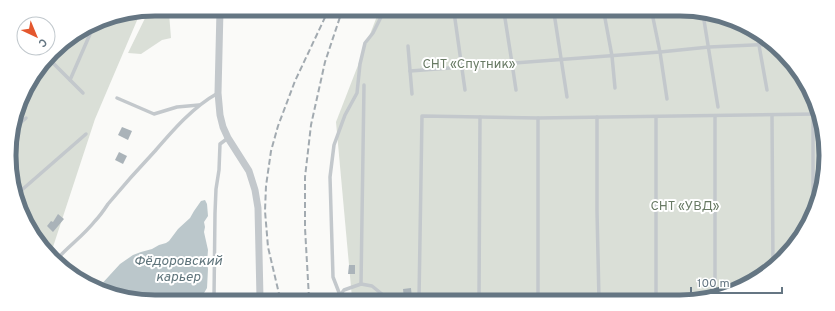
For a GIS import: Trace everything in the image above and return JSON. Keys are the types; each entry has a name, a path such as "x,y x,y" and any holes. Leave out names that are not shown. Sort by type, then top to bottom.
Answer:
{"street":[{"path":"220,16 218,93 220,115 228,138 248,171 255,190 258,208 260,295"}],"lane":[{"path":"455,16 465,90"},
{"path":"505,16 516,90"},
{"path":"555,16 567,97"},
{"path":"605,16 612,56 614,88"},
{"path":"652,16 660,52 667,99"},
{"path":"339,295 333,277 330,176 334,145 345,115 357,93 360,64 365,43 373,33 381,17"},
{"path":"704,18 718,107"},
{"path":"70,80 91,32"},
{"path":"759,44 767,90"},
{"path":"410,71 762,44"},
{"path":"408,46 412,94"},
{"path":"52,62 83,93"},
{"path":"361,284 364,85"},
{"path":"60,256 94,222 108,204 185,118 200,105 218,93"},
{"path":"117,98 154,114 177,107 200,105"},
{"path":"419,295 422,116 597,118 813,114"},
{"path":"772,115 773,258"},
{"path":"715,116 715,290"},
{"path":"479,295 480,117"},
{"path":"656,117 656,295"},
{"path":"20,123 26,118"},
{"path":"538,118 538,295"},
{"path":"597,118 599,295"},
{"path":"813,194 815,123"},
{"path":"21,191 86,134"},
{"path":"214,295 215,214 220,144 228,138"},
{"path":"341,295 344,290 361,284 372,286 383,295"}],"green space":[{"path":"146,16 169,16 171,38 162,40 141,54 128,53"},
{"name":"СНТ «УВД»","path":"377,16 698,17 716,21 741,30 764,45 778,57 790,71 800,86 812,111 818,137 819,165 814,192 808,209 795,233 784,247 757,271 741,281 716,290 698,294 680,295 352,295 336,122"},
{"path":"138,17 95,119 52,248 30,217 23,200 19,183 16,165 17,137 23,111 30,94 40,78 64,51 94,30 119,21"}],"water":[{"name":"Фёдоровский карьер","path":"205,200 207,204 208,216 204,222 204,232 208,250 207,288 204,293 205,295 137,294 102,284 120,264 133,255 152,249 169,241 178,229 190,218 201,201"}],"building":[{"path":"122,127 132,131 128,140 118,135"},
{"path":"119,152 127,156 123,164 115,160"},
{"path":"58,214 64,219 53,232 47,226 51,221 53,222"},
{"path":"349,265 355,265 355,274 348,274"},
{"path":"411,288 412,295 404,295 403,289"}],"railway":[{"path":"279,295 268,247 265,211 266,186 271,151 278,126 295,81 326,16"},
{"path":"309,295 305,228 305,177 311,125 325,62 340,16"}],"park label":[{"name":"СНТ «Спутник»","path":"469,65"}]}
